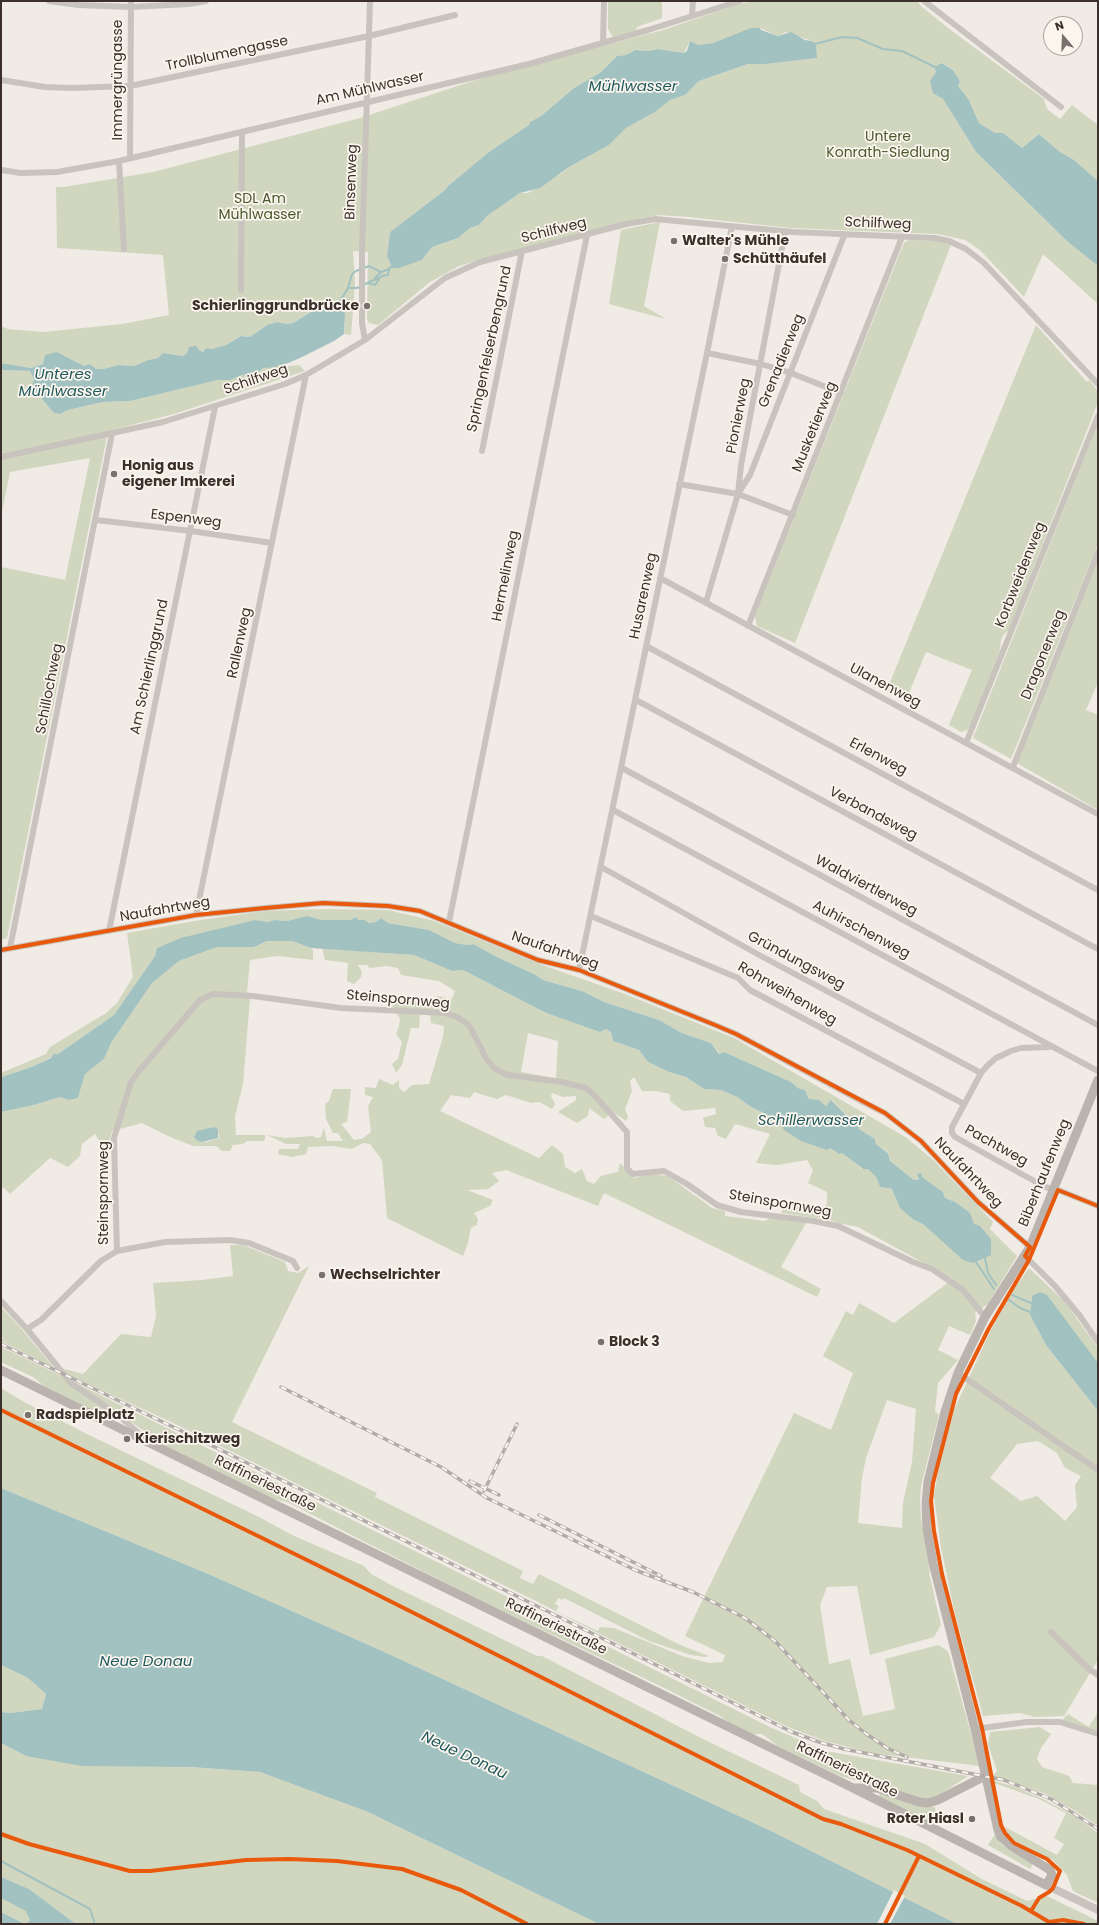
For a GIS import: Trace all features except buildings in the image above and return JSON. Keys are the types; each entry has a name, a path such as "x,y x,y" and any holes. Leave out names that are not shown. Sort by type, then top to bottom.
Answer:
{"main road":[{"name":"Biberhaufenweg","path":"1046,1885 1052,1875 1050,1870 1013,1847 1002,1836 995,1819 975,1729 940,1595 928,1536 926,1510 928,1482 944,1412 958,1373 985,1317 1026,1256 1098,1080"},
{"name":"Raffineriestraße","path":"1,1370 853,1788 1046,1885"},
{"path":"853,1788 877,1788 919,1802 928,1803 938,1800 985,1776"}],"street":[{"path":"49,1 78,5 189,4 206,1"},
{"name":"Binsenweg","path":"365,340 362,323 362,262 370,1"},
{"path":"603,43 604,1"},
{"path":"692,15 693,1"},
{"name":"Am Mühlwasser","path":"1,170 21,173 57,172 119,161 528,64 603,43 740,1"},
{"path":"924,1 1061,108"},
{"name":"Immergrüngasse","path":"130,158 131,4"},
{"name":"Trollblumengasse","path":"1,80 46,87 99,88 130,86 369,36 455,15"},
{"path":"241,290 242,132"},
{"path":"119,161 124,249"},
{"name":"Schilfweg","path":"1,457 163,422 306,375 365,340 445,278 480,262 626,224 655,219 786,232 844,236 934,238 949,241 973,254 1030,311 1098,384"},
{"name":"Husarenweg","path":"579,970 602,867 732,226"},
{"name":"Pionierweg","path":"706,602 738,494 741,465 786,232"},
{"name":"Hermelinweg","path":"449,922 587,235"},
{"name":"Grenadierweg","path":"738,494 750,475 844,236"},
{"name":"Musketierweg","path":"748,626 902,237"},
{"name":"Springenfelserbengrund","path":"482,451 522,251"},
{"path":"707,353 761,364 791,373 841,393"},
{"name":"Rallenweg","path":"196,915 306,375"},
{"name":"Am Schierlinggrund","path":"109,931 191,531 215,406"},
{"name":"Korbweidenweg","path":"966,743 1098,416"},
{"name":"Schillochweg","path":"10,948 112,434"},
{"path":"679,484 738,494 793,515"},
{"name":"Espenweg","path":"96,520 191,531 272,543"},
{"name":"Dragonerweg","path":"1012,767 1098,552"},
{"name":"Ulanenweg","path":"660,578 1098,814"},
{"name":"Erlenweg","path":"646,646 1098,890"},
{"name":"Verbandsweg","path":"636,700 1098,949"},
{"name":"Waldviertlerweg","path":"622,768 1098,1025"},
{"name":"Auhirschenweg","path":"613,810 1098,1071"},
{"name":"Gründungsweg","path":"602,867 762,956 981,1073"},
{"name":"Naufahrtweg","path":"1,950 196,915 323,903 388,906 420,911 538,960 579,970 736,1034 885,1113 921,1142 978,1202 1030,1247"},
{"name":"Rohrweihenweg","path":"591,916 738,978 750,990 964,1104"},
{"name":"Steinspornweg","path":"27,1329 41,1320 101,1261 118,1250 114,1138 131,1082 200,1000 213,994 252,996 342,1008 445,1014 457,1017 469,1025 486,1058 494,1068 508,1075 562,1082 586,1088 595,1096 627,1132 627,1168 632,1174 664,1171 687,1184 717,1205 741,1212 814,1221 838,1226 913,1262 932,1269 963,1290 985,1317"},
{"name":"Pachtweg","path":"1051,1047 1021,1048 996,1058 981,1073 952,1126 952,1131 954,1137 1039,1183 1054,1189"},
{"path":"1054,1189 1098,1206"},
{"path":"118,1250 165,1242 230,1240 249,1243 286,1258 293,1261 297,1268"},
{"path":"1026,1256 1058,1290 1098,1342"},
{"path":"1,1301 27,1329 71,1383 118,1415 148,1442"},
{"path":"958,1373 1098,1470"},
{"path":"1051,1632 1089,1669 1098,1675"},
{"path":"975,1729 1027,1722 1060,1722 1098,1734"},
{"name":"Raffineriestraße","path":"1046,1885 1098,1910"}],"green space":[{"path":"608,1 662,1 662,18 637,27 636,30 613,37 608,29"},
{"path":"753,1 917,1 922,7 952,31 1044,99 1047,109 1060,119 1072,105 1098,125 1098,181 1074,160 1060,152 1039,134 1022,148 1003,133 995,133 979,123 969,100 957,86 960,81 953,70 943,63 934,67 936,72 931,85 933,91 943,99 976,152 1068,242 1098,266 1098,304 1043,254 1024,297 980,250 965,240 938,234 791,228 658,215 623,222 459,266 430,282 378,325 369,323 367,319 368,252 353,251 355,284 351,335 344,334 345,323 335,306 325,310 313,310 293,323 287,324 277,322 267,325 250,337 241,336 226,345 212,349 206,348 203,352 199,350 187,353 183,356 163,353 159,358 148,360 134,366 119,365 96,369 90,364 84,366 57,352 43,364 31,368 1,363 1,326 8,329 43,332 122,324 169,315 163,255 57,248 56,187 64,187 153,172 360,118 482,78 663,30 739,4","holes":["760,28 778,36 786,32 812,41 816,46 817,58 766,64 748,64 699,81 685,95 670,100 655,112 626,128 609,145 569,167 562,173 528,193 520,193 487,216 479,225 470,228 458,238 432,247 422,260 390,268 391,265 387,256 390,232 445,190 489,152 529,125 530,122 541,116 574,88 601,72 617,56 626,55 635,50 649,51 658,49 684,53 690,41 698,45 713,43"]},
{"path":"660,222 644,306 666,319 609,304 621,230"},
{"path":"909,240 937,241 951,245 795,643 757,626 755,616 903,245"},
{"path":"1036,325 1087,382 1089,380 1098,391 1098,402 1009,630 1004,634 1001,640 1000,650 971,725 967,730 961,732 949,725 972,670 926,652 906,700 886,692"},
{"path":"280,364 281,367 299,365 305,371 174,414 108,431 7,938 1,940 1,567 65,580 90,458 10,472 1,517 1,370 30,371 40,397 54,413 60,414 68,410 103,402 130,401 218,380 230,380 242,375 258,373 263,368"},
{"path":"1098,423 1098,544 1011,759 973,738"},
{"path":"1098,559 1098,682 1086,710 1098,715 1098,810 1017,763"},
{"path":"323,909 388,910 434,921 545,966 625,994 734,1038 907,1138 934,1161 993,1222 990,1229 1017,1256 988,1304 975,1313 976,1321 970,1335 949,1326 938,1350 958,1360 938,1383 935,1411 939,1415 921,1486 920,1501 921,1519 929,1573 941,1625 934,1637 870,1655 857,1586 827,1587 820,1605 829,1664 850,1659 863,1716 895,1709 885,1659 938,1645 948,1651 980,1766 871,1753 825,1741 788,1727 600,1634 538,1602 169,1421 64,1373 65,1369 83,1374 121,1334 151,1337 156,1316 153,1283 202,1280 233,1276 230,1245 243,1245 285,1262 288,1271 298,1273 309,1266 232,1422 377,1493 375,1497 523,1571 520,1578 533,1584 539,1574 680,1645 709,1656 705,1657 691,1655 649,1641 564,1598 562,1600 558,1598 555,1604 559,1606 556,1611 598,1631 600,1627 614,1628 682,1656 709,1663 723,1662 725,1655 685,1636 794,1413 831,1430 853,1373 823,1356 846,1311 853,1315 859,1303 894,1323 953,1279 858,1227 838,1223 823,1217 816,1218 781,1213 784,1206 805,1206 814,1214 827,1204 827,1192 808,1183 813,1170 807,1160 777,1165 756,1163 770,1134 735,1124 726,1139 718,1136 715,1128 705,1127 703,1118 716,1114 715,1108 683,1111 670,1101 670,1094 656,1091 642,1091 634,1077 630,1081 632,1091 625,1109 628,1117 626,1121 613,1112 604,1119 589,1108 588,1116 577,1123 558,1112 576,1100 576,1096 563,1097 552,1093 551,1096 555,1104 552,1109 539,1102 531,1103 506,1095 497,1099 474,1092 470,1098 451,1095 440,1111 539,1158 552,1145 563,1154 565,1167 575,1173 582,1169 587,1181 594,1184 601,1176 618,1172 620,1163 634,1178 650,1174 668,1176 712,1208 725,1211 725,1216 765,1221 770,1218 806,1223 781,1267 821,1289 817,1297 604,1193 598,1206 506,1170 492,1173 499,1181 488,1189 467,1190 493,1200 490,1206 474,1213 478,1219 477,1225 471,1228 468,1243 463,1256 387,1218 382,1160 370,1144 364,1143 351,1149 333,1146 308,1147 306,1154 292,1157 278,1154 279,1149 298,1149 300,1144 286,1144 267,1135 285,1138 314,1136 316,1138 321,1137 324,1128 327,1141 343,1141 338,1133 333,1133 326,1119 325,1104 329,1101 333,1089 351,1089 347,1122 341,1124 354,1140 362,1139 371,1132 368,1106 373,1097 365,1095 365,1087 376,1088 379,1079 393,1085 399,1080 399,1088 404,1092 412,1085 429,1084 443,1037 444,1026 431,1023 430,1014 420,1013 419,1028 411,1028 402,1065 396,1073 392,1064 398,1059 402,1042 396,1034 400,1019 391,1003 394,998 398,1001 435,1001 437,996 452,999 455,991 439,981 401,975 398,968 387,966 369,968 368,965 358,965 362,972 361,977 354,984 347,981 348,963 325,960 322,948 414,955 452,971 463,970 544,1012 606,1029 611,1032 613,1041 639,1050 648,1062 669,1072 686,1077 704,1089 721,1090 737,1097 751,1107 778,1119 784,1130 830,1148 839,1154 842,1153 862,1169 868,1168 876,1177 880,1187 892,1189 914,1220 923,1224 974,1224 955,1202 945,1198 943,1192 922,1177 914,1180 890,1161 888,1152 876,1144 875,1139 859,1129 858,1124 849,1118 832,1100 826,1106 809,1099 805,1090 798,1088 791,1082 724,1052 720,1054 711,1043 682,1033 659,1020 604,1002 582,991 543,980 536,975 473,944 467,945 455,943 429,930 388,923 381,918 376,922 369,923 365,920 359,920 356,917 350,920 322,920 307,916 287,921 274,920 268,922 255,920 157,948 155,956 114,1015 58,1054 29,1068 1,1077 1,1073 46,1054 50,1047 106,1013 117,1003 133,977 127,933 200,920 266,911","holes":["528,1033 558,1041 556,1078 521,1072","887,1400 916,1409 912,1462 903,1503 902,1528 858,1523 862,1478 866,1458"]},
{"path":"267,941 292,941 313,950 313,960 277,956 250,960 247,992 250,999 243,1084 235,1116 236,1135 266,1135 264,1141 247,1141 243,1144 233,1145 230,1151 222,1151 216,1146 193,1146 142,1123 112,1131 109,1143 102,1145 95,1134 82,1144 80,1156 68,1167 50,1158 10,1194 4,1188 1,1188 1,1112 34,1105 60,1097 69,1100 78,1098 85,1074 104,1059 111,1043 152,983 179,961 217,947 254,947","holes":["214,1127 218,1129 219,1138 206,1142 198,1141 196,1132"]},
{"path":"1029,1268 1064,1301 1098,1348 1098,1363 1032,1296 1030,1315 1046,1345 1098,1411 1098,1660 1064,1716 1035,1717 1020,1713 983,1716 955,1614 941,1548 934,1496 938,1472 954,1410 991,1330 1012,1292","holes":["1038,1441 1057,1453 1065,1468 1081,1476 1075,1485 1077,1507 1065,1521 1037,1496 1021,1501 990,1478 1017,1444"]},
{"path":"1,1307 20,1327 54,1368 1,1341 3,1338 1,1336"},
{"path":"1,1347 60,1375 68,1383 118,1418 118,1420 115,1421 78,1403 44,1386 33,1377 1,1362"},
{"path":"70,1380 772,1728 825,1751 968,1776 933,1799 920,1799 840,1776 778,1746 762,1734 749,1734 736,1728 720,1716 656,1684 473,1597 287,1502 269,1498 166,1446"},
{"path":"1,1388 24,1402 89,1435 259,1517 294,1536 364,1566 371,1574 391,1585 537,1656 542,1656 705,1740 799,1785 800,1792 817,1801 824,1809 925,1844 980,1878 1027,1901 1047,1896 1098,1921 1098,1924 957,1924 769,1830 380,1650 206,1573 1,1488"},
{"path":"1,1665 28,1678 46,1694 42,1709 10,1713 1,1712"},
{"path":"1098,1712 1098,1734 1060,1722 1068,1714 1089,1727"},
{"path":"1040,1727 1051,1734 1041,1748 1037,1759 1042,1767 1069,1776 1073,1783 1098,1785 1098,1826 1046,1794 993,1776 997,1771 988,1744 990,1732"},
{"path":"1,1743 26,1756 260,1772 368,1812 599,1924 76,1924 29,1889 1,1877"},
{"path":"994,1781 1013,1786 1043,1799 1076,1817 1098,1833 1098,1903 1073,1891 1067,1875 1053,1860 1015,1841 1008,1834 1005,1827 1057,1855 1064,1844 1054,1838 1066,1813 1039,1799 994,1783"},
{"path":"881,1792 924,1806 935,1807 937,1820 931,1823 878,1797"},
{"path":"995,1834 1001,1844 1033,1864 1030,1869 988,1845"},
{"path":"1,1898 27,1911 30,1920 26,1924 1,1912"}],"water":[{"name":"Mühlwasser","path":"751,28 760,28 761,30 778,36 791,32 805,40 812,41 816,44 817,58 766,64 748,64 699,81 685,95 670,100 655,112 626,128 609,145 569,167 540,188 520,193 487,216 479,225 470,228 458,238 432,247 422,260 399,268 390,268 391,265 387,256 390,232 445,190 489,152 529,125 530,122 541,116 574,88 601,72 617,56 626,55 635,50 649,51 658,49 684,53 687,51 690,41 698,45 713,43"},
{"path":"942,63 953,70 960,81 958,86 969,100 979,123 995,133 1003,133 1022,148 1039,134 1060,152 1074,160 1098,181 1098,266 1068,242 976,152 943,99 933,93 930,81 936,72 934,67"},
{"name":"Unteres Mühlwasser","path":"335,306 342,309 345,314 344,334 334,341 300,358 281,366 280,364 276,367 263,368 258,373 242,375 230,380 218,380 130,401 103,402 68,410 60,414 54,413 40,397 34,396 30,389 34,380 30,371 1,370 1,363 31,368 43,364 45,355 57,352 84,366 90,364 96,369 119,365 134,366 148,360 158,358 163,353 183,356 187,353 189,347 196,346 203,352 206,348 212,349 226,345 241,336 250,337 267,325 277,322 287,324 293,323 314,310 325,310"},
{"name":"Schillerwasser","path":"307,916 322,920 350,920 356,917 359,920 365,920 369,923 376,922 381,918 388,923 429,930 455,943 467,945 473,944 536,975 543,980 582,991 604,1002 659,1020 682,1033 711,1043 719,1054 724,1052 791,1082 798,1088 805,1090 809,1099 819,1100 826,1106 831,1100 849,1118 858,1124 859,1129 875,1139 876,1144 888,1153 890,1161 914,1180 919,1179 917,1174 921,1173 922,1177 943,1192 945,1198 955,1202 970,1213 974,1224 980,1226 991,1239 991,1255 973,1263 963,1260 923,1224 914,1220 900,1208 892,1189 880,1187 876,1177 868,1169 863,1169 842,1153 839,1154 830,1148 827,1150 801,1141 784,1130 777,1119 751,1107 737,1097 721,1090 704,1089 686,1077 669,1072 648,1062 639,1050 613,1041 611,1032 606,1029 600,1032 544,1012 463,970 452,971 414,955 311,948 292,941 267,941 254,947 217,947 179,961 152,983 111,1043 104,1059 85,1074 78,1098 69,1100 60,1097 34,1105 1,1112 1,1077 29,1068 51,1058 54,1054 58,1054 114,1015 155,956 157,948 181,938 255,920 268,922 274,920 287,921"},
{"path":"214,1127 218,1129 218,1138 202,1142 198,1141 194,1137 197,1131"},
{"path":"1040,1292 1047,1295 1098,1363 1098,1411 1046,1345 1030,1315 1032,1296"},
{"name":"Neue Donau","path":"1,1488 206,1573 380,1650 769,1830 957,1924 599,1924 368,1812 260,1772 190,1767 82,1766 26,1756 1,1743 1,1712 10,1713 42,1709 46,1694 28,1678 1,1665"},
{"path":"1,1877 29,1889 76,1924 26,1924 30,1920 26,1911 1,1898"},
{"path":"1,1912 25,1924 1,1924"}],"pier":[{"path":"894,1890 905,1896 890,1924 877,1924"}],"waterway":[{"name":"Mühlwasser","path":"815,44 842,37 857,38 883,49 902,51 935,67"},
{"name":"Unteres Mühlwasser","path":"336,308 348,288 352,274 356,271 369,266 381,272 391,267"},
{"name":"Mühlwasser","path":"369,283 375,285 381,276 388,275 389,270"},
{"name":"Mühlwasser","path":"375,278 381,272"},
{"name":"Unteres Mühlwasser","path":"348,288 357,288 378,278"},
{"path":"985,1258 988,1273 996,1285"},
{"path":"976,1262 994,1289"},
{"path":"1012,1295 1031,1303"},
{"path":"1009,1300 1020,1308 1030,1312"},
{"path":"1,1861 90,1909 95,1924"}],"railway":[{"path":"1,1344 223,1451 792,1732 844,1749 1004,1780 1051,1799 1098,1829"},
{"path":"281,1387 441,1467 487,1498 635,1570 693,1592 745,1618 775,1641 849,1720 887,1748 907,1757"},
{"path":"484,1491 517,1424"},
{"path":"470,1481 499,1495"},
{"path":"539,1515 661,1576"}],"cycle path":[{"path":"1,950 196,915 265,908 323,903 388,906 420,911 538,960 579,970 736,1034 885,1113 921,1141 978,1202 1030,1247 1025,1256 1029,1260"},
{"path":"1031,1911 1039,1898 1053,1888 1060,1871 1047,1859 1014,1843 1005,1833 1001,1825 982,1728 942,1574 934,1531 931,1501 933,1483 956,1394 989,1328 1029,1260 1058,1190 1098,1206"},
{"path":"1,1410 364,1588 823,1819 841,1824 907,1850 1022,1906 1049,1922 1063,1920 1084,1924"},
{"path":"1,1834 29,1844 130,1871 150,1871 246,1860 290,1859 337,1861 402,1869 461,1890 527,1924"},
{"path":"885,1924 919,1856"}],"place":[{"name":"Walter's Mühle","path":"674,241"},
{"name":"Schütthäufel","path":"725,259"},
{"name":"Schierlinggrundbrücke","path":"367,306"},
{"name":"Honig aus eigener Imkerei","path":"114,474"},
{"name":"Wechselrichter","path":"322,1275"},
{"name":"Block 3","path":"601,1342"},
{"name":"Radspielplatz","path":"28,1415"},
{"name":"Kierischitzweg","path":"127,1439"},
{"name":"Roter Hiasl","path":"972,1819"}],"park label":[{"name":"Untere Konrath-Siedlung","path":"888,146"},
{"name":"SDL Am Mühlwasser","path":"260,208"}]}
